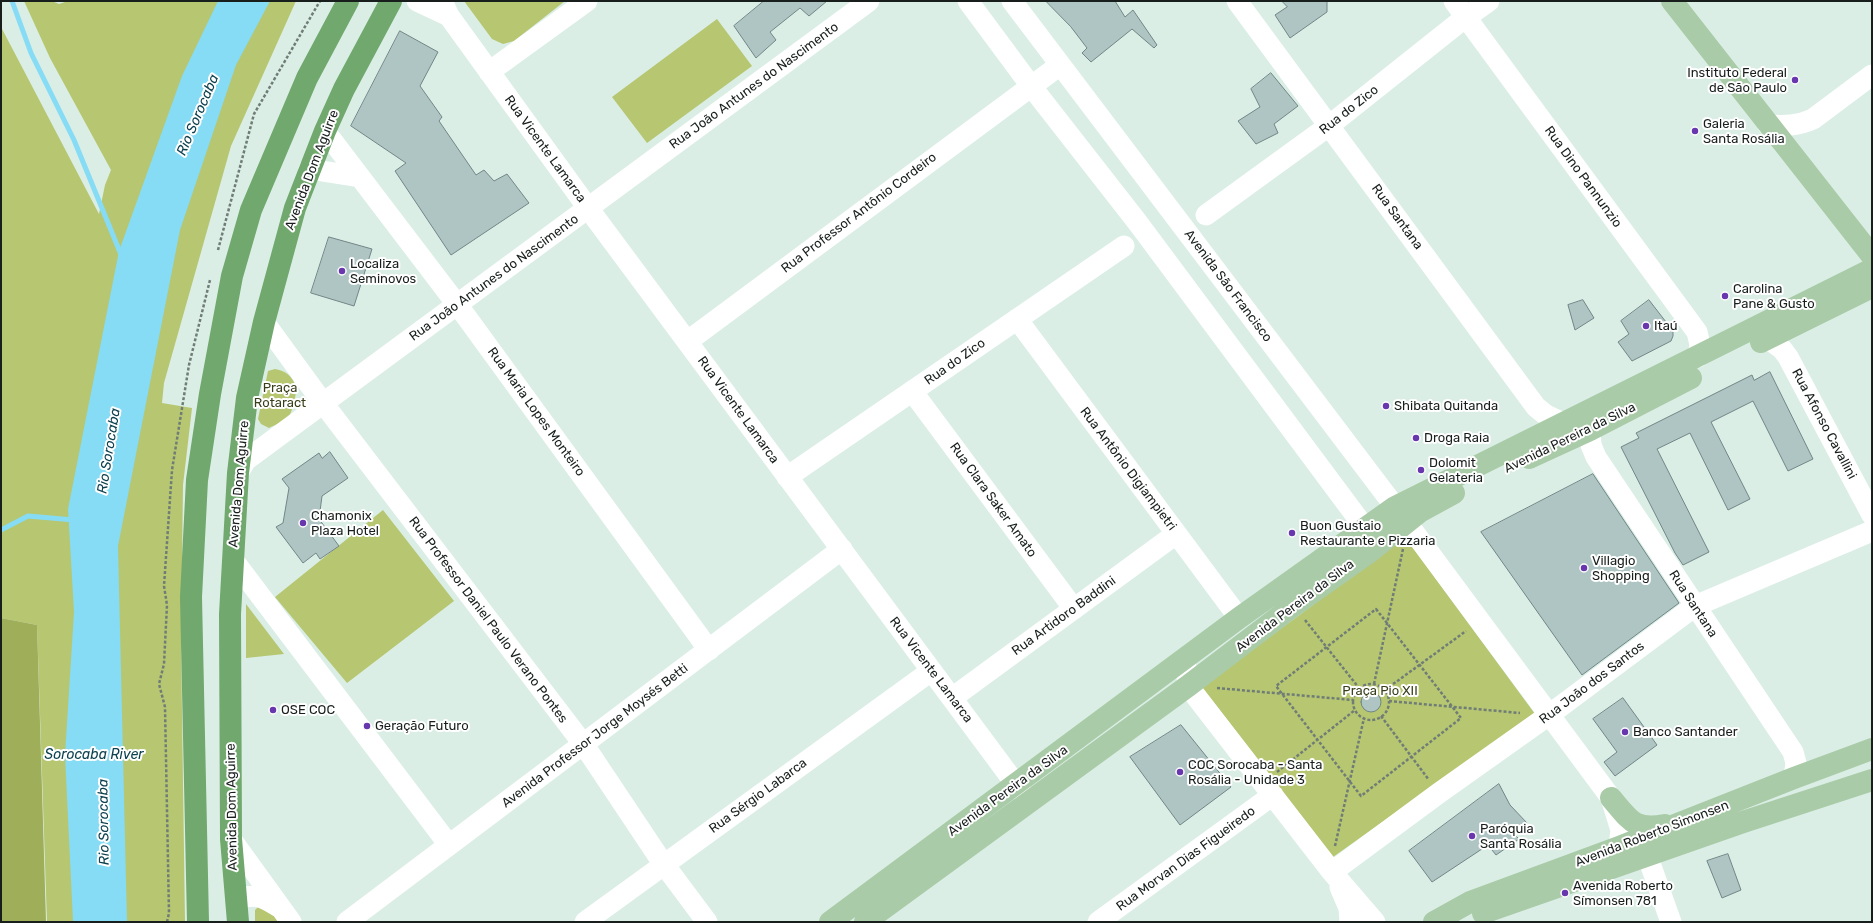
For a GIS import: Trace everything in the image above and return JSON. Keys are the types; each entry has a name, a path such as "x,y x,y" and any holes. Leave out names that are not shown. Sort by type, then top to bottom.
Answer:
{"highway":[{"path":"198,922 191,597 196,480 210,394 232,276 251,210 307,78 348,1"},
{"name":"Avenida Dom Aguirre","path":"238,922 231,839 230,614 238,473 247,398 264,322 291,222 309,169 344,89 392,1"}],"main road":[{"path":"1672,1 1872,256"},
{"name":"Avenida Pereira da Silva","path":"830,922 1022,793 1188,686 1294,606 1402,516 1565,424 1872,269"},
{"name":"Avenida Pereira da Silva","path":"865,922 1186,659 1239,618 1365,528 1421,511 1590,430 1872,287"},
{"name":"Avenida Roberto Simonsen","path":"1434,922 1470,902 1686,822 1794,778 1872,749"},
{"path":"1743,822 1782,798 1789,789 1794,778"},
{"name":"Avenida Roberto Simonsen","path":"1447,922 1488,911 1743,822 1872,780"},
{"path":"1611,798 1635,824 1644,827 1686,822"},
{"path":"1647,855 1645,851 1648,844 1686,822"},
{"path":"1488,911 1523,891 1610,859 1614,856 1619,847"}],"street":[{"name":"Rua Vicente Lamarca","path":"416,1 446,9 588,208 1022,793"},
{"path":"490,72 587,1"},
{"name":"Rua João Antunes do Nascimento","path":"238,473 246,460 869,1"},
{"path":"968,1 1031,86 1138,223 1365,528"},
{"name":"Avenida São Francisco","path":"1012,1 1402,516"},
{"name":"Rua Santana","path":"1237,1 1330,125 1536,407 1546,415 1565,424"},
{"name":"Rua Dino Pannunzio","path":"1454,1 1697,332 1700,345 1698,357"},
{"name":"Rua do Zico","path":"1179,221 1206,215 1330,125 1488,1"},
{"path":"1031,86 1060,65"},
{"path":"1768,125 1786,126 1803,124 1813,119 1872,75"},
{"name":"Rua Professor Antônio Cordeiro","path":"688,341 1031,86"},
{"name":"Rua Maria Lopes Monteiro","path":"325,131 457,305 709,650"},
{"path":"309,169 360,177"},
{"name":"Rua do Zico","path":"1194,241 1206,215"},
{"name":"Rua do Zico","path":"787,477 1124,246 1138,223"},
{"name":"Rua do Zico","path":"1124,246 1153,243"},
{"name":"Rua Antônio Digiampietri","path":"1017,319 1239,618"},
{"name":"Rua Professor Daniel Paulo Verano Pontes","path":"264,322 323,403 584,745 664,864 707,922"},
{"name":"Rua Afonso Cavallini","path":"1768,339 1782,349 1788,357 1872,515"},
{"name":"Rua Clara Saker Amato","path":"912,391 1074,609"},
{"name":"Rua Santana","path":"1590,430 1591,445 1596,457 1793,752 1796,764 1794,778"},
{"path":"1402,516 1611,798 1619,820 1619,847"},
{"name":"Rua João dos Santos","path":"1332,872 1439,793 1549,715 1695,606 1872,531"},
{"name":"Rua Artidoro Baddini","path":"952,698 1176,534"},
{"name":"Avenida Professor Jorge Moysés Betti","path":"347,922 584,745 842,549"},
{"path":"234,560 449,846"},
{"path":"1186,659 1188,686 1332,872 1375,922"},
{"name":"Rua Sérgio Labarca","path":"585,922 931,671"},
{"name":"Rua Morvan Dias Figueiredo","path":"1098,922 1268,789"},
{"path":"231,839 286,915"},
{"path":"1647,855 1671,922"},
{"path":"1332,872 1347,904 1350,922"},
{"path":"237,899 250,895 261,896 286,915"}],"path":[{"path":"1374,684 1387,622 1402,516"},
{"path":"1294,606 1359,688"},
{"path":"1376,609 1387,622 1462,718 1361,796 1276,686 1376,609"},
{"path":"1385,690 1480,621"},
{"path":"1374,684 1385,690 1389,701 1386,712 1376,718 1364,718 1355,710 1353,700 1359,688 1364,685 1374,684"},
{"path":"1188,686 1353,700"},
{"path":"1389,701 1549,715"},
{"path":"1268,789 1318,740 1355,710"},
{"path":"1381,716 1439,793"},
{"path":"1332,872 1333,857 1364,718"}],"green space":[{"path":"24,1 52,1 59,4 68,1 296,1 231,146 164,383 162,403 192,408 183,485 181,642 185,922 47,922 37,625 1,618 1,27 99,214 105,185 111,170 50,58"},
{"path":"464,1 565,1 514,41 503,44 492,39"},
{"path":"717,19 752,66 647,143 612,97"},
{"name":"Praça Rotaract","path":"275,369 282,371 291,377 294,382 296,393 289,416 269,428 261,424 258,419 268,371"},
{"path":"383,510 454,601 347,683 275,597"},
{"name":"Praça Pio XII","path":"1405,537 1535,714 1333,857 1202,687"},
{"path":"246,604 284,654 246,658"},
{"path":"1,618 37,625 46,922 1,922"},
{"path":"258,907 269,909 279,922 255,922 255,910"}],"water":[{"name":"Sorocaba River","path":"218,1 270,1 236,65 180,230 118,546 127,922 73,922 65,755 74,612 68,509 119,251 182,76"}],"building":[{"path":"764,1 827,1 809,16 800,8 770,32 776,40 756,58 734,26"},
{"path":"1046,1 1115,1 1125,17 1133,10 1157,45 1154,48 1132,29 1091,62 1082,53 1087,48 1071,27"},
{"path":"1282,1 1327,1 1327,12 1290,38 1275,15 1287,7"},
{"path":"400,31 438,52 420,86 442,117 439,121 476,175 484,170 494,181 507,174 529,203 451,255 395,171 406,163 351,126"},
{"path":"1271,73 1298,106 1274,124 1278,133 1256,144 1238,121 1260,107 1251,89"},
{"name":"Localiza Seminovos","path":"329,237 372,249 354,306 311,293"},
{"path":"1583,300 1594,318 1575,330 1568,305"},
{"name":"Itaú","path":"1649,300 1673,331 1673,336 1671,341 1632,361 1618,342 1629,334 1621,321"},
{"path":"1770,372 1813,459 1788,471 1753,401 1711,422 1750,499 1728,510 1690,433 1657,449 1709,552 1683,565 1675,553 1621,447 1639,438 1636,433 1752,375 1754,380"},
{"path":"330,452 348,478 322,496 319,519 339,546 320,559 316,553 303,563 276,527 283,523 289,488 282,479 319,453 322,458"},
{"name":"Villagio Shopping","path":"1593,474 1679,603 1582,675 1481,532"},
{"path":"1367,692 1375,692 1381,698 1381,706 1375,712 1367,712 1361,706 1361,698"},
{"name":"Banco Santander","path":"1623,698 1657,745 1615,776 1604,762 1617,752 1593,719"},
{"name":"COC Sorocaba - Santa Rosália - Unidade 3","path":"1181,725 1231,787 1180,825 1130,757"},
{"name":"Paróquia Santa Rosália","path":"1499,784 1510,805 1527,823 1512,832 1519,839 1496,855 1488,845 1432,882 1409,851"},
{"path":"1728,854 1741,890 1722,898 1707,861"}],"waterway":[{"path":"12,1 31,53 74,140 122,257"},
{"path":"1,530 28,516 74,520"}],"place":[{"name":"Instituto Federal de São Paulo","path":"1795,80"},
{"name":"Galeria Santa Rosália","path":"1695,131"},
{"name":"Localiza Seminovos","path":"342,271"},
{"name":"Carolina Pane & Gusto","path":"1725,296"},
{"name":"Itaú","path":"1646,326"},
{"name":"Shibata Quitanda","path":"1386,406"},
{"name":"Droga Raia","path":"1416,438"},
{"name":"Dolomit Gelateria","path":"1421,470"},
{"name":"Chamonix Plaza Hotel","path":"303,523"},
{"name":"Buon Gustaio Restaurante e Pizzaria","path":"1292,533"},
{"name":"Villagio Shopping","path":"1584,568"},
{"name":"OSE COC","path":"273,710"},
{"name":"Geração Futuro","path":"367,726"},
{"name":"Banco Santander","path":"1625,732"},
{"name":"COC Sorocaba - Santa Rosália - Unidade 3","path":"1180,772"},
{"name":"Paróquia Santa Rosália","path":"1472,836"},
{"name":"Avenida Roberto Símonsen 781","path":"1565,893"}],"water label":[{"name":"Rio Sorocaba","path":"198,115"},
{"name":"Rio Sorocaba","path":"109,451"},
{"name":"Rio Sorocaba","path":"104,822"}]}
